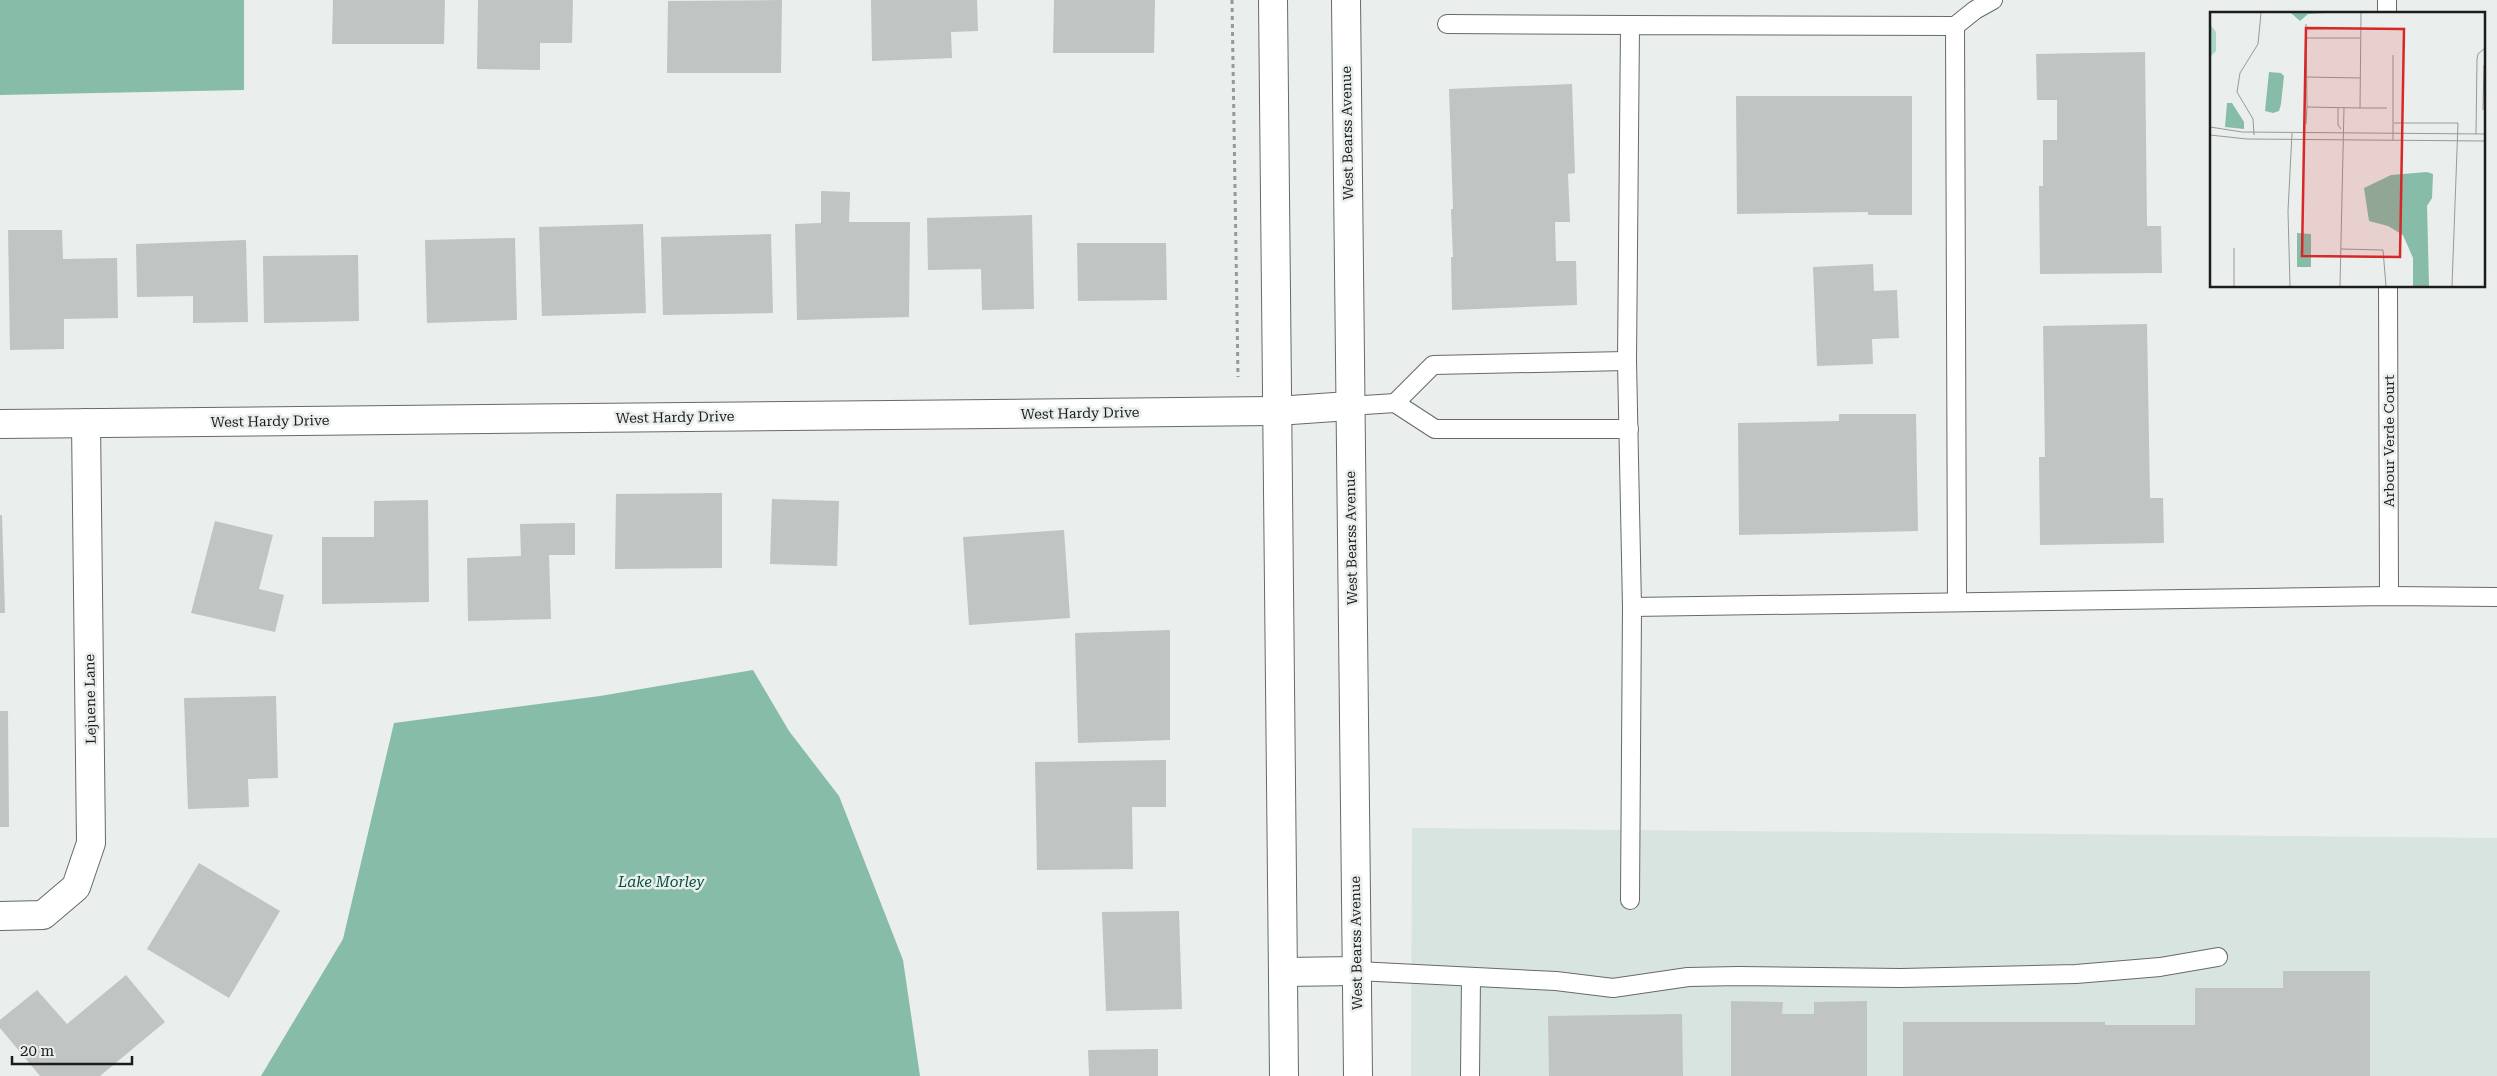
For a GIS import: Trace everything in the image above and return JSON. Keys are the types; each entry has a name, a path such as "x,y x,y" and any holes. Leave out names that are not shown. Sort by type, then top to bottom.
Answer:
{"main road":[{"path":"1273,0 1284,1076"},
{"name":"West Bearss Avenue","path":"1346,0 1349,406 1358,1076"},
{"name":"West Hardy Drive","path":"0,424 1277,411 1349,406"},
{"name":"Lejuene Lane","path":"0,916 43,915 76,887 91,842 86,423"},
{"path":"1282,972 1356,971"}],"lane":[{"path":"1447,24 1955,26 1975,10 1993,0"},
{"path":"1630,25 1627,361 1632,607 1630,900"},
{"path":"1955,26 1957,602"},
{"name":"Arbour Verde Court","path":"2388,288 2389,596"},
{"path":"1395,403 1433,365 1627,361"},
{"path":"1349,406 1395,403 1435,429 1629,429"},
{"path":"1632,607 2497,596"},
{"path":"1356,971 1556,982 1613,988 1688,977 1901,978 2076,974 2160,967 2218,957"},
{"path":"1470,1076 1471,977"}],"path":[{"path":"1232,0 1238,411"}],"shaded area":[{"path":"1412,828 2497,838 2497,1076 1411,1076"}],"water":[{"path":"0,0 244,0 244,90 0,95"},
{"name":"Lake Morley","path":"753,670 789,731 839,796 903,960 920,1076 261,1076 343,939 394,723 600,696"}],"building":[{"path":"333,0 445,0 444,44 332,44"},
{"path":"478,0 573,0 572,43 540,43 540,70 477,69"},
{"path":"782,0 781,73 667,73 668,1"},
{"path":"871,0 977,0 978,31 951,32 952,58 872,61"},
{"path":"1054,0 1155,0 1154,53 1053,53"},
{"path":"2145,52 2147,226 2161,226 2162,273 2040,274 2039,186 2043,186 2043,140 2057,140 2057,100 2037,100 2036,54"},
{"path":"1572,84 1575,173 1568,174 1570,222 1555,222 1556,261 1576,261 1577,305 1452,310 1451,257 1453,257 1451,209 1453,209 1449,89"},
{"path":"1736,96 1912,96 1912,215 1868,215 1868,212 1737,214"},
{"path":"821,191 850,192 849,222 910,222 909,317 797,320 795,224 821,223"},
{"path":"1032,215 1034,309 982,310 981,269 928,270 927,218"},
{"path":"643,224 646,313 542,316 539,227"},
{"path":"8,230 62,230 63,259 117,258 118,318 64,319 64,349 10,350"},
{"path":"771,234 773,313 663,315 661,237"},
{"path":"515,238 517,320 427,323 425,240"},
{"path":"246,240 248,322 193,323 193,296 137,297 136,244"},
{"path":"1077,243 1166,243 1167,300 1078,301"},
{"path":"358,255 359,321 264,323 263,256"},
{"path":"1873,264 1874,291 1897,290 1899,338 1872,339 1873,364 1817,366 1813,267"},
{"path":"2147,324 2150,498 2163,498 2164,543 2040,545 2039,457 2045,457 2043,326"},
{"path":"1839,414 1916,414 1918,531 1739,535 1738,423 1839,421"},
{"path":"722,493 722,568 615,569 616,494"},
{"path":"772,499 839,501 837,566 770,564"},
{"path":"428,500 429,602 322,604 322,537 374,537 374,501"},
{"path":"0,515 2,515 5,613 0,613"},
{"path":"215,521 273,535 259,589 284,595 275,632 191,613"},
{"path":"575,523 575,555 549,555 551,619 468,621 467,558 521,556 520,524"},
{"path":"1064,530 1070,618 969,625 963,537"},
{"path":"1170,630 1170,740 1078,743 1075,633"},
{"path":"276,696 278,778 248,779 249,807 188,809 184,698"},
{"path":"0,711 8,711 9,827 0,827"},
{"path":"1166,760 1166,807 1132,807 1133,869 1037,870 1035,762"},
{"path":"199,863 280,911 229,998 147,949"},
{"path":"1179,911 1182,1009 1106,1011 1102,912"},
{"path":"2283,971 2370,971 2370,1076 1903,1076 1903,1022 2105,1022 2105,1025 2195,1025 2195,988 2283,988"},
{"path":"126,975 165,1022 100,1076 40,1076 0,1028 0,1020 37,990 67,1024"},
{"path":"1731,1001 1783,1002 1782,1014 1814,1014 1814,1002 1867,1001 1867,1076 1731,1076"},
{"path":"1682,1014 1683,1076 1549,1076 1548,1016"},
{"path":"1158,1049 1158,1076 1089,1076 1088,1050"}]}
